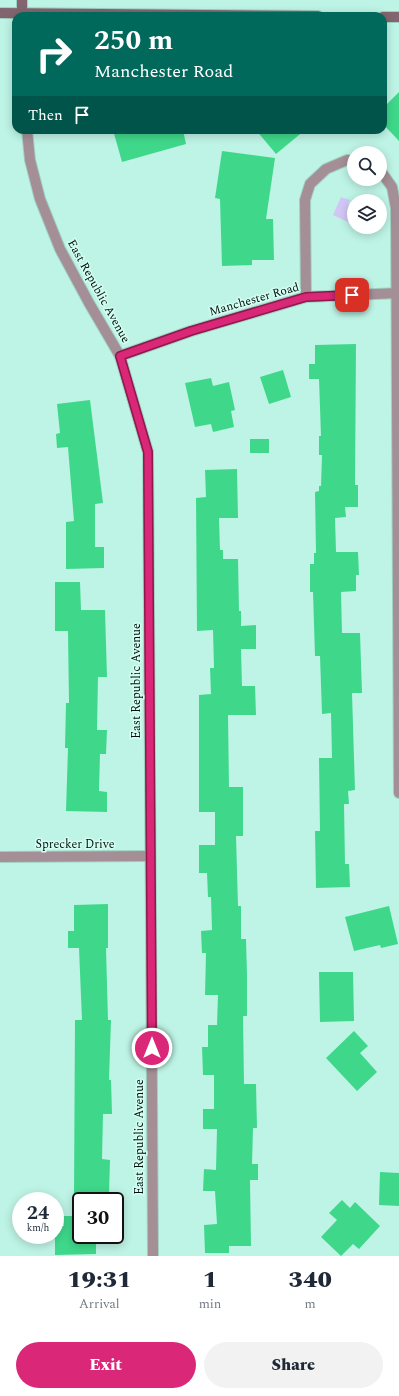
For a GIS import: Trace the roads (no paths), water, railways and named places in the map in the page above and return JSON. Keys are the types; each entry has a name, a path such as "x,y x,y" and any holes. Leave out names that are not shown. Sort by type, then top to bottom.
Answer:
{"main road":[{"path":"22,0 22,12"},
{"path":"0,13 12,14"},
{"path":"387,17 399,17"}],"street":[{"name":"East Republic Avenue","path":"27,134 30,160 40,199 60,249 120,356 148,452 153,1256"},
{"path":"306,297 305,200 310,184 326,168 347,160"},
{"path":"387,179 392,186 396,208 398,293 399,793"},
{"name":"Manchester Road","path":"120,356 191,331 306,297 398,293"},
{"name":"Sprecker Drive","path":"0,857 150,856"}]}
